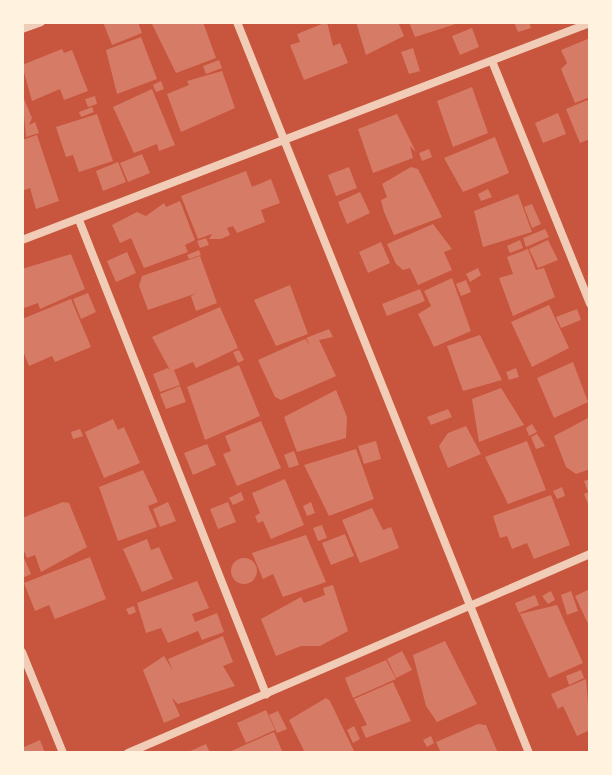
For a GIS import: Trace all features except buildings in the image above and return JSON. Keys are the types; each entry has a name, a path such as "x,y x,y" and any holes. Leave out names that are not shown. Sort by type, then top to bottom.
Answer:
{"street":[{"path":"22,29 41,22"},
{"path":"237,22 529,753"},
{"path":"22,240 282,137 590,23"},
{"path":"492,61 590,304"},
{"path":"79,220 266,694"},
{"path":"128,753 590,554"},
{"path":"22,652 63,753"}]}
